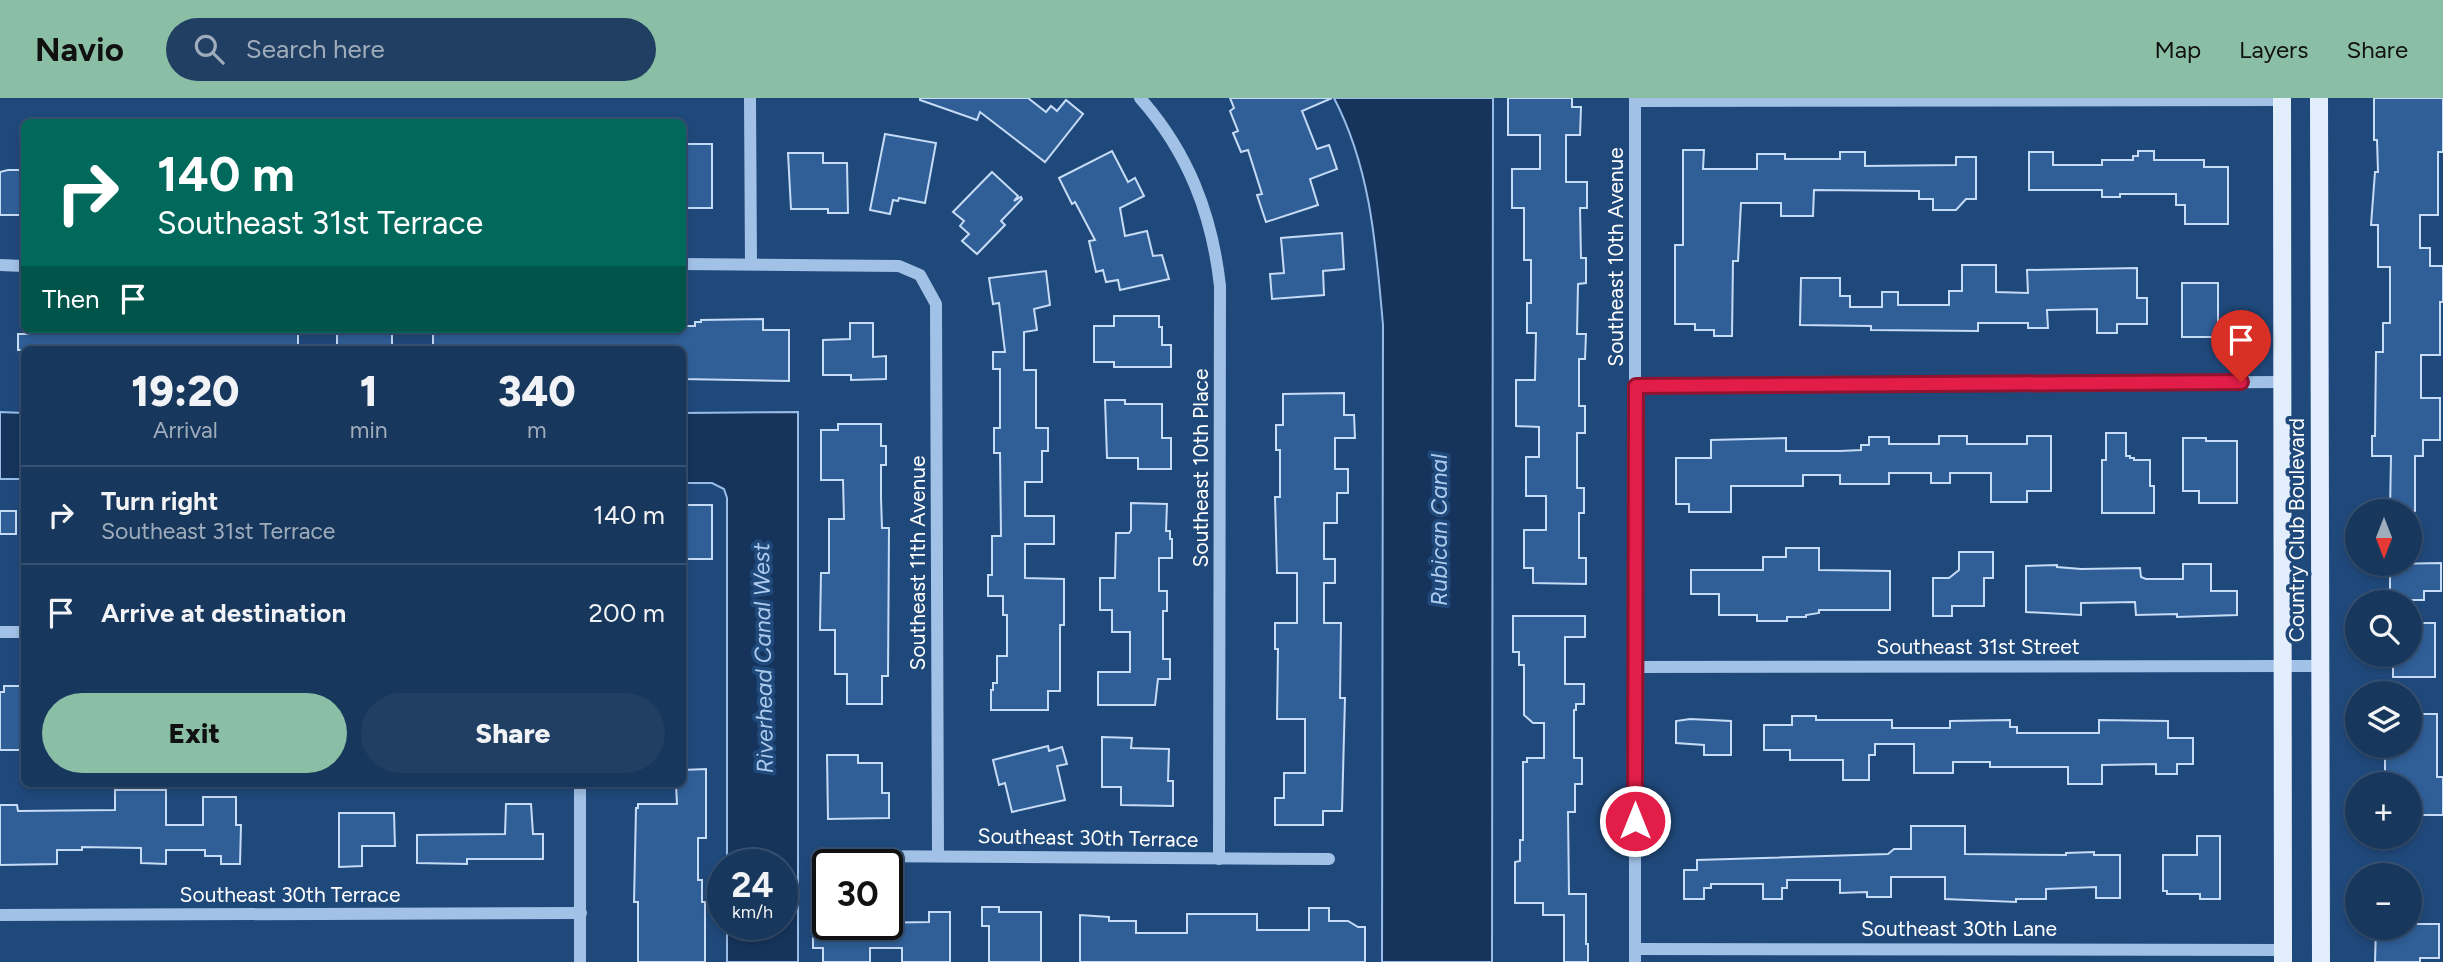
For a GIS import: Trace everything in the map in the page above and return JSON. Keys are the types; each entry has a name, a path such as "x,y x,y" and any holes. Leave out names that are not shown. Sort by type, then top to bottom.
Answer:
{"main road":[{"name":"Country Club Boulevard","path":"2319,98 2321,962"},
{"name":"Country Club Boulevard","path":"2282,99 2283,956"}],"street":[{"path":"686,264 751,264 750,98"},
{"name":"Southeast 10th Place","path":"1140,98 1168,132 1193,177 1211,229 1220,286 1219,859"},
{"path":"1635,99 2282,99"},
{"name":"Southeast 10th Avenue","path":"1635,99 1635,956"},
{"name":"Southeast 11th Avenue","path":"751,264 899,266 920,275 936,304 938,855"},
{"path":"0,265 21,265"},
{"path":"1636,386 2282,382"},
{"path":"0,632 21,632"},
{"name":"Southeast 31st Street","path":"1635,667 2320,666"},
{"path":"580,787 580,962"},
{"name":"Southeast 30th Terrace","path":"903,855 1329,859"},
{"name":"Southeast 30th Terrace","path":"0,915 581,913"},
{"name":"Southeast 30th Lane","path":"1635,956 2283,956"}],"water":[{"name":"Rubican Canal","path":"1334,98 1493,98 1492,962 1382,962 1383,325 1374,238 1364,180 1356,152"},
{"path":"0,412 21,413 21,479 0,479"},
{"name":"Riverhead Canal West","path":"798,412 798,849 727,849 727,498 724,489 712,483 686,483 686,413"},
{"path":"727,940 798,940 798,962 727,962"}],"building":[{"path":"920,98 1028,98 1046,112 1051,106 1057,111 1066,100 1083,114 1045,162 980,112 977,120"},
{"path":"1230,98 1332,98 1302,111 1317,149 1329,145 1337,169 1310,179 1318,205 1266,222 1257,195 1262,194 1248,150 1241,152 1233,133 1238,131 1230,111 1234,108"},
{"path":"1508,98 1572,98 1572,107 1581,107 1580,135 1566,135 1566,182 1587,182 1587,208 1580,208 1581,258 1586,258 1586,283 1578,284 1577,334 1586,334 1585,359 1579,359 1579,406 1585,406 1585,433 1577,433 1577,488 1584,488 1584,513 1579,513 1579,558 1586,558 1586,584 1533,583 1533,568 1524,568 1524,530 1546,530 1546,496 1526,496 1526,457 1539,457 1539,427 1516,426 1516,380 1535,380 1536,333 1527,333 1527,303 1531,303 1531,260 1524,260 1524,208 1512,208 1512,169 1540,169 1540,135 1508,135"},
{"path":"2374,98 2443,98 2443,152 2438,152 2438,215 2420,215 2420,248 2430,248 2430,266 2443,266 2440,355 2421,355 2421,398 2440,398 2440,440 2423,440 2423,456 2415,456 2415,499 2390,499 2391,456 2372,456 2372,436 2375,436 2376,352 2383,352 2383,323 2390,323 2390,267 2378,267 2378,225 2371,225 2375,172 2378,172 2377,140 2374,140"},
{"path":"885,134 936,143 925,203 899,198 898,201 893,200 890,214 870,210"},
{"path":"686,144 712,144 712,208 686,208"},
{"path":"1683,150 1704,150 1703,169 1757,169 1757,154 1785,154 1785,159 1840,159 1840,152 1865,152 1865,166 1956,165 1956,157 1976,157 1976,199 1966,199 1956,210 1933,210 1933,199 1919,199 1919,191 1814,190 1813,216 1781,216 1781,203 1741,203 1738,261 1733,261 1732,336 1714,336 1714,330 1695,330 1695,324 1675,324 1675,245 1683,245"},
{"path":"1112,151 1128,182 1135,178 1144,196 1120,208 1125,236 1147,231 1153,256 1162,255 1169,279 1120,290 1118,280 1106,282 1103,270 1096,272 1089,241 1095,240 1059,178"},
{"path":"2138,151 2154,151 2154,160 2204,160 2204,167 2228,167 2228,224 2185,224 2185,205 2176,205 2176,194 2120,194 2120,197 2102,197 2102,190 2029,190 2029,152 2053,152 2053,165 2102,165 2102,160 2133,160 2133,156 2138,156"},
{"path":"788,153 823,153 823,163 847,163 848,213 828,213 828,209 791,209"},
{"path":"21,170 21,215 0,215 0,172"},
{"path":"992,172 1018,196 1014,201 1021,197 1022,199 1001,221 1005,225 977,254 962,241 969,234 960,226 964,221 953,212"},
{"path":"1342,233 1344,269 1323,271 1324,295 1272,299 1270,274 1284,273 1281,238"},
{"path":"1962,265 1996,265 1996,292 2028,293 2027,270 2137,268 2137,298 2147,298 2147,324 2117,324 2117,333 2097,333 2097,309 2047,310 2048,328 2028,328 2028,323 1978,323 1978,331 1871,330 1871,326 1800,325 1801,278 1840,278 1840,296 1850,296 1850,307 1882,307 1882,292 1898,292 1898,305 1949,305 1949,291 1962,291"},
{"path":"1046,271 1050,305 1034,309 1037,330 1024,332 1024,370 1036,370 1036,428 1048,428 1048,451 1042,451 1042,482 1025,482 1025,516 1054,516 1054,544 1025,544 1025,578 1064,579 1064,625 1060,625 1060,691 1048,691 1048,710 991,710 991,690 993,683 997,683 997,656 1007,656 1007,615 1003,615 1003,596 988,596 988,575 992,575 992,536 1001,536 1000,453 994,453 994,428 1000,428 1000,369 993,369 993,352 1005,352 999,303 993,304 989,278"},
{"path":"2182,283 2218,283 2218,337 2182,337"},
{"path":"1114,316 1159,316 1162,345 1171,345 1171,367 1114,367 1114,362 1094,362 1094,326 1114,326"},
{"path":"763,319 763,330 789,330 789,381 686,379 686,346 433,346 433,333 686,333 686,326 695,326 695,322"},
{"path":"850,323 873,323 873,357 886,356 886,379 851,380 851,375 823,375 823,340 850,339"},
{"path":"298,333 298,346 21,346 21,350 18,350 18,334"},
{"path":"337,333 392,333 392,346 337,346"},
{"path":"1344,393 1344,415 1354,415 1355,438 1335,438 1335,469 1348,469 1348,493 1337,493 1337,523 1324,523 1324,559 1335,559 1335,583 1324,583 1324,623 1341,623 1340,698 1345,698 1342,811 1323,811 1323,825 1275,825 1275,798 1284,798 1284,773 1305,773 1305,719 1277,719 1278,649 1275,649 1275,623 1297,623 1297,573 1277,573 1275,497 1280,497 1280,450 1276,450 1276,425 1283,425 1283,394"},
{"path":"1105,400 1125,400 1125,404 1162,404 1162,438 1171,438 1171,469 1138,469 1138,458 1107,458"},
{"path":"838,424 881,424 881,446 886,446 886,465 881,465 881,498 882,528 889,528 888,676 882,676 882,704 847,704 847,674 835,674 835,630 820,630 821,573 829,573 829,519 844,519 843,480 821,480 821,430 838,430"},
{"path":"2106,433 2126,433 2126,456 2134,460 2150,460 2154,513 2102,513 2102,460 2106,460"},
{"path":"1939,436 1967,436 1967,444 2027,444 2027,436 2051,436 2051,491 2027,491 2027,502 1991,502 1991,473 1950,473 1950,483 1931,483 1931,473 1889,473 1889,484 1840,484 1840,475 1803,475 1803,486 1731,486 1731,512 1689,512 1689,504 1676,504 1676,458 1711,458 1711,440 1786,438 1786,451 1840,451 1861,450 1861,445 1869,445 1869,437 1889,437 1889,444 1939,444"},
{"path":"2183,438 2237,441 2237,503 2199,503 2199,491 2183,491"},
{"path":"1131,503 1167,504 1166,531 1170,531 1172,539 1172,558 1159,558 1159,591 1167,591 1167,611 1163,611 1163,659 1170,659 1170,679 1158,679 1155,705 1098,705 1098,672 1130,672 1130,632 1112,632 1112,610 1100,610 1100,578 1115,578 1116,533 1129,533 1131,530"},
{"path":"686,505 712,505 712,559 686,559"},
{"path":"0,511 16,511 16,534 0,534"},
{"path":"1786,548 1819,548 1819,570 1890,571 1890,610 1819,610 1819,613 1806,617 1787,617 1787,621 1757,621 1757,615 1719,615 1719,594 1691,594 1691,570 1763,570 1763,557 1786,557"},
{"path":"1959,552 1993,552 1993,578 1984,578 1984,606 1952,606 1952,616 1933,616 1933,578 1949,578 1959,570"},
{"path":"2422,563 2441,563 2441,591 2424,591 2422,600 2422,590 2390,590 2390,576 2422,576"},
{"path":"2183,564 2211,564 2211,591 2237,591 2237,615 2136,615 2135,602 2081,603 2081,615 2026,612 2026,566 2140,568 2141,577 2146,579 2183,579"},
{"path":"1513,616 1585,616 1585,637 1565,637 1565,684 1584,684 1584,704 1576,704 1574,710 1574,758 1582,758 1582,784 1575,784 1575,812 1568,812 1569,894 1586,894 1588,962 1564,962 1564,915 1543,915 1543,903 1515,903 1515,862 1520,861 1520,840 1523,840 1523,762 1527,762 1527,758 1544,758 1544,723 1533,723 1524,715 1524,665 1519,665 1519,652 1513,652"},
{"path":"2422,623 2435,623 2435,677 2393,677 2393,667 2422,667"},
{"path":"4,686 21,686 21,750 0,750 0,692 4,692"},
{"path":"2422,714 2437,714 2437,777 2443,777 2443,815 2422,815 2422,772 2385,772 2385,758 2422,758"},
{"path":"1792,716 1816,716 1816,720 1892,720 1892,728 1950,728 1950,721 2010,720 2010,727 2017,727 2017,733 2099,733 2099,720 2168,721 2168,738 2193,738 2193,764 2177,764 2177,774 2156,774 2156,764 2102,765 2102,784 2068,784 2068,767 1990,767 1990,762 1953,762 1953,773 1914,773 1914,744 1875,744 1875,755 1869,755 1869,780 1843,780 1843,760 1790,760 1790,750 1764,750 1764,725 1792,725"},
{"path":"1676,721 1731,721 1731,755 1704,755 1704,745 1676,743"},
{"path":"1102,737 1132,738 1131,748 1169,749 1168,781 1173,781 1173,806 1121,805 1121,787 1102,787"},
{"path":"1048,746 1049,751 1062,747 1067,764 1057,766 1065,800 1012,812 1005,783 999,785 993,760"},
{"path":"827,755 858,755 858,763 882,763 882,793 889,793 889,818 828,819"},
{"path":"706,769 706,838 698,838 698,880 702,880 702,902 705,902 705,962 638,962 638,902 634,902 636,808 638,804 677,804 676,787 686,787 686,770"},
{"path":"115,790 166,790 166,825 203,825 203,797 236,797 236,825 241,825 240,864 221,864 221,856 205,856 205,850 166,850 166,864 141,863 141,848 82,847 82,850 57,850 57,864 0,865 0,805 17,805 18,811 115,810"},
{"path":"506,804 531,804 533,834 543,834 543,859 467,859 467,864 417,863 417,835 505,834"},
{"path":"339,813 394,813 395,846 362,846 362,866 339,867"},
{"path":"1911,826 1965,826 1965,854 2066,855 2094,852 2094,855 2120,855 2120,898 2096,898 2096,887 2046,889 2046,899 2016,899 2016,902 1945,899 1945,877 1891,877 1891,897 1867,897 1867,892 1840,893 1840,880 1787,880 1787,888 1782,888 1782,899 1763,899 1763,884 1711,884 1711,888 1704,888 1704,899 1684,899 1684,870 1697,870 1697,860 1888,854 1894,849 1911,849"},
{"path":"2197,836 2220,836 2220,899 2200,899 2200,894 2167,894 2167,891 2163,891 2163,855 2197,855"},
{"path":"982,907 999,907 999,912 1041,912 1041,962 989,962 989,926 982,926"},
{"path":"1309,908 1329,908 1329,921 1348,921 1358,927 1365,927 1365,962 1080,962 1080,915 1109,917 1109,921 1136,921 1136,933 1187,933 1187,914 1257,914 1257,930 1309,930"},
{"path":"929,912 950,912 950,962 902,962 902,948 870,948 870,962 823,962 823,948 813,948 813,940 903,940 903,922 929,922"},
{"path":"2422,924 2439,924 2439,958 2420,958 2420,962 2375,962 2376,940 2422,940"}],"route":[{"path":"1635,821 1636,386 2241,382"}]}
